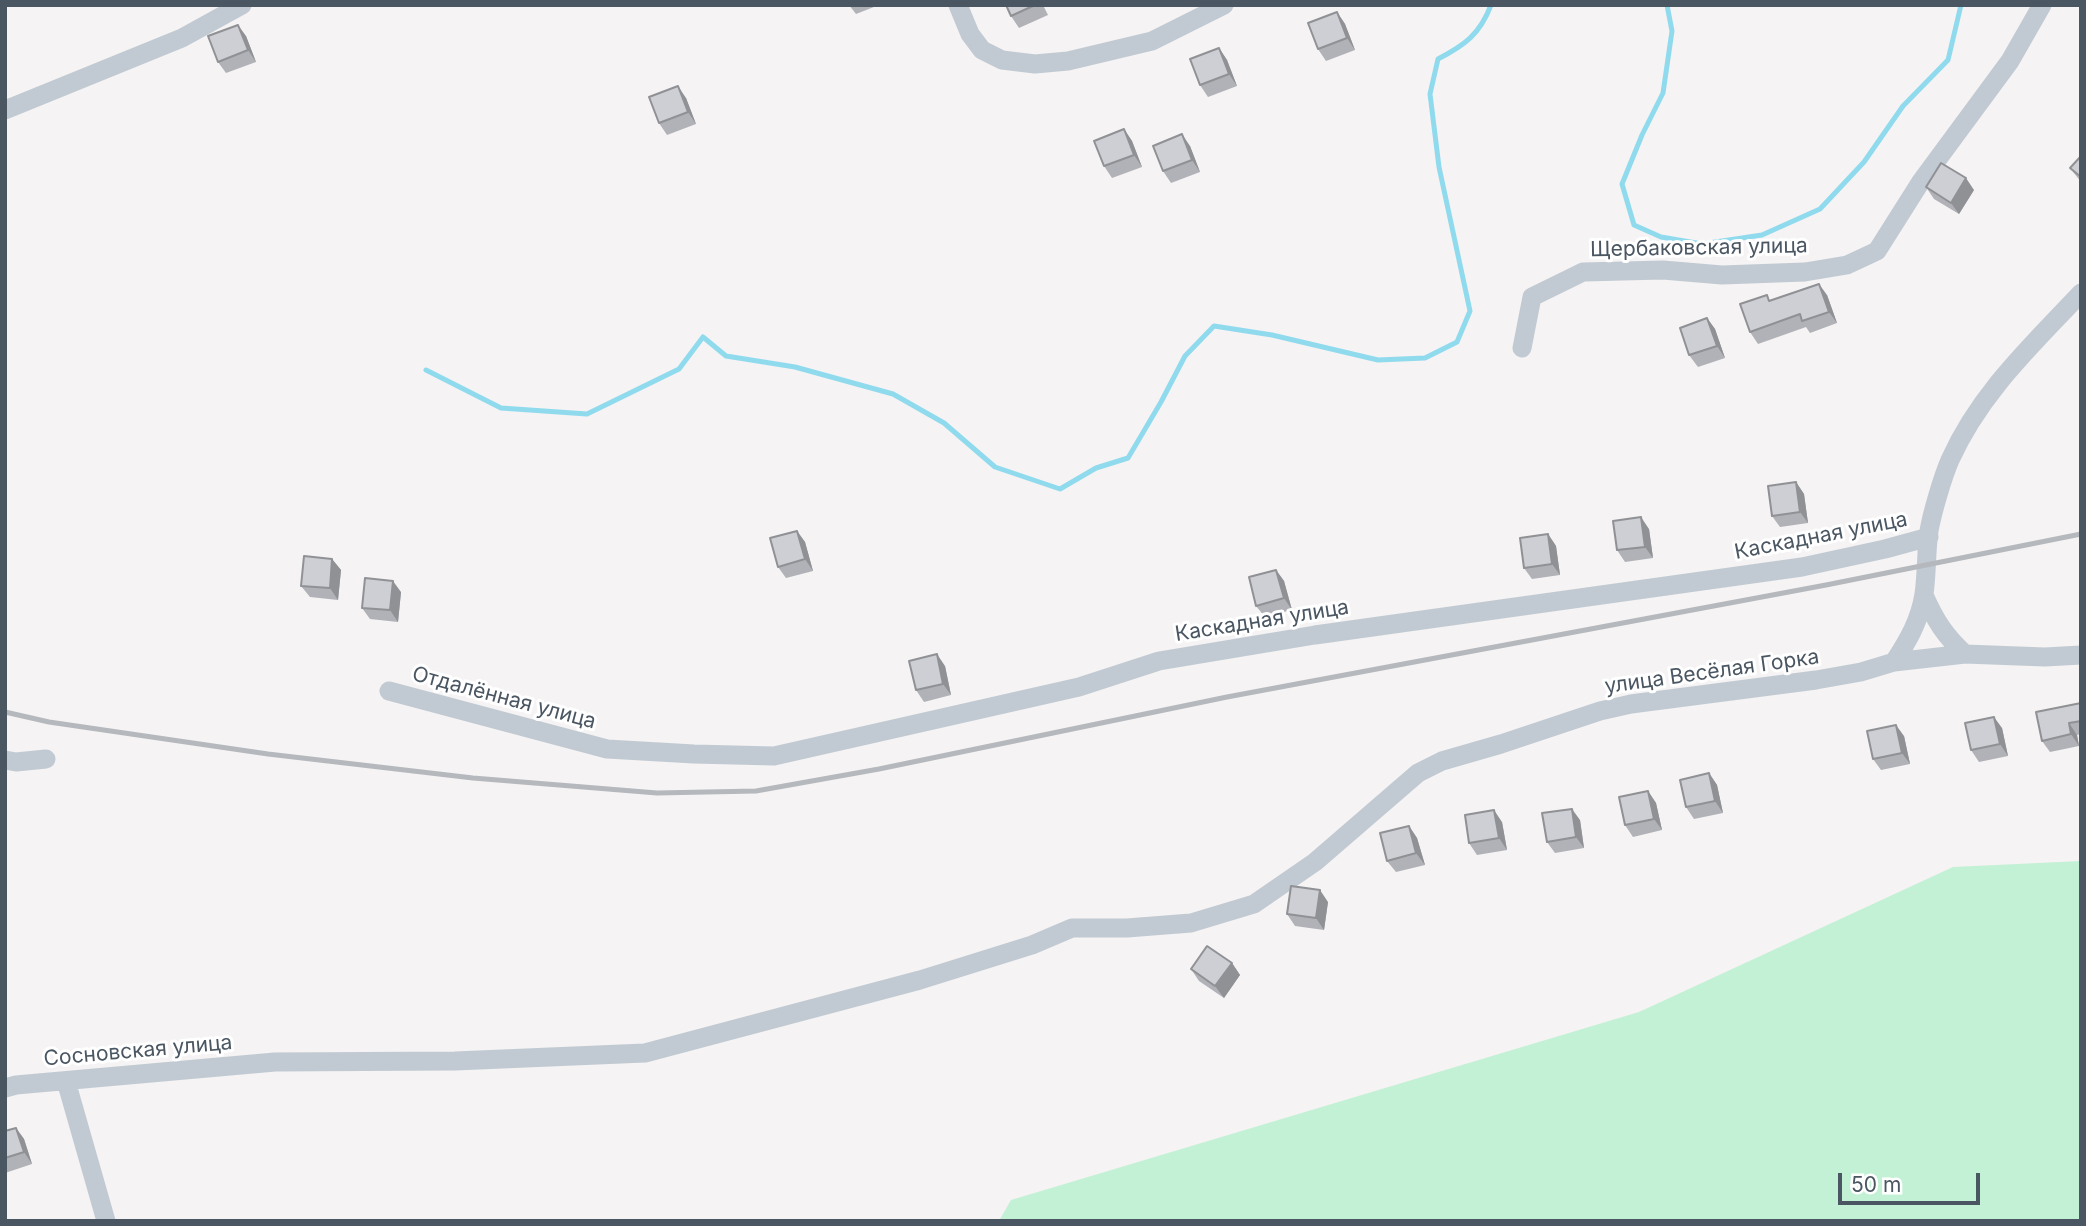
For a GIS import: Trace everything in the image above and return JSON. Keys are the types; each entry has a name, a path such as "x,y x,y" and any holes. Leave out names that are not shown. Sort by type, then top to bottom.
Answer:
{"street":[{"path":"958,5 970,34 982,50 1002,60 1035,64 1068,61 1152,41 1224,5"},
{"name":"Щербаковская улица","path":"1522,348 1532,297 1583,272 1663,270 1722,275 1805,272 1847,265 1877,251 1920,183 2010,61 2042,5"},
{"path":"5,110 181,38 238,6"},
{"path":"1894,662 1909,640 1920,612 1929,537 1950,460 1990,391 2081,293"},
{"name":"Каскадная улица","path":"607,749 774,756 1079,687 1159,661 1315,635 1801,567 1929,537"},
{"path":"1924,595 1937,623 1952,643 1965,654"},
{"name":"улица Весёлая Горка","path":"275,1062 455,1061 645,1053 920,980 1032,945 1072,928 1128,928 1191,923 1254,904 1315,862 1418,772 1442,761 1600,711 1631,704 1816,680 1861,672 1894,662 1965,654 2045,657 2081,655"},
{"name":"Отдалённая улица","path":"389,691 607,749"},
{"path":"5,760 16,762 46,759"},
{"name":"Сосновская улица","path":"5,1088 275,1062"},
{"path":"66,1081 106,1221"}],"green space":[{"path":"2081,861 2081,1221 999,1221 1011,1200 1639,1012 1953,867"}],"building":[{"path":"1006,5 1035,5 1011,16"},
{"path":"1337,12 1347,38 1318,49 1308,23"},
{"path":"238,25 248,50 218,62 208,36"},
{"path":"1219,48 1229,74 1200,85 1190,59"},
{"path":"678,86 688,112 659,123 649,97"},
{"path":"1124,129 1134,155 1104,166 1094,141"},
{"path":"1182,134 1192,160 1163,171 1153,146"},
{"path":"2081,156 2081,177 2070,168"},
{"path":"1941,163 1966,178 1951,203 1926,187"},
{"path":"1819,284 1829,312 1802,321 1800,314 1750,332 1740,304 1767,295 1769,301"},
{"path":"1707,318 1717,346 1689,355 1680,328"},
{"path":"1796,482 1800,512 1772,516 1768,486"},
{"path":"1641,517 1645,547 1617,550 1613,521"},
{"path":"797,531 805,559 778,567 770,538"},
{"path":"1548,534 1552,564 1524,568 1520,538"},
{"path":"304,556 332,559 330,588 301,586"},
{"path":"1276,570 1284,598 1256,606 1249,577"},
{"path":"365,578 393,581 390,610 362,608"},
{"path":"937,654 943,684 916,690 909,661"},
{"path":"2081,703 2081,721 2069,723 2071,734 2042,741 2036,712"},
{"path":"1994,717 2000,744 1971,750 1965,723"},
{"path":"1896,725 1902,753 1873,759 1867,731"},
{"path":"1709,773 1715,801 1686,807 1680,780"},
{"path":"1648,791 1654,819 1625,825 1619,797"},
{"path":"1572,809 1576,837 1547,842 1542,813"},
{"path":"1494,810 1499,838 1469,843 1465,815"},
{"path":"1409,826 1416,853 1387,861 1380,833"},
{"path":"1291,886 1320,890 1316,918 1287,914"},
{"path":"1207,946 1232,963 1215,986 1191,969"},
{"path":"16,1128 24,1152 5,1158 5,1131"}],"waterway":[{"path":"426,370 501,408 587,414 679,369 703,337 726,356 795,367 893,394 944,423 995,467 1060,489 1096,468 1128,458 1185,356 1214,326 1272,335 1378,360 1425,358 1457,342 1470,311 1439,167 1430,94 1438,59 1456,49 1477,31 1491,5"},
{"path":"1667,5 1672,31 1663,93 1622,184 1634,225 1661,237 1702,244 1762,235 1820,209 1864,162 1903,106 1948,60 1961,5"}],"railway":[{"path":"5,712 49,722 268,754 473,778 657,793 756,791 879,769 1227,697 1826,585 2081,534"}]}
